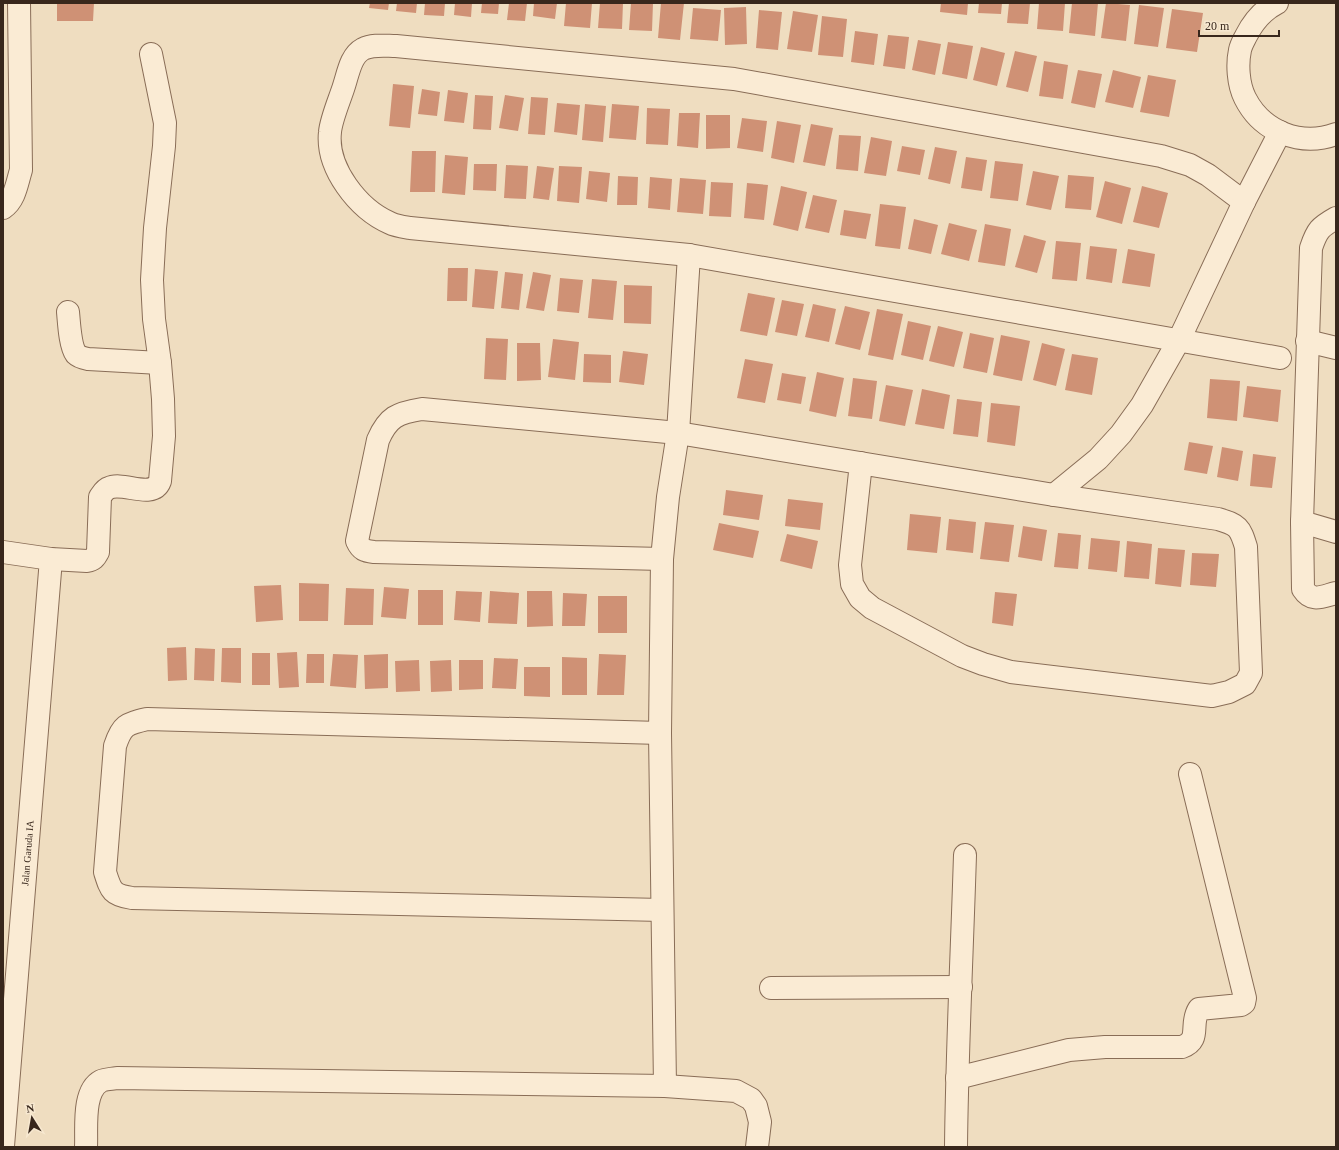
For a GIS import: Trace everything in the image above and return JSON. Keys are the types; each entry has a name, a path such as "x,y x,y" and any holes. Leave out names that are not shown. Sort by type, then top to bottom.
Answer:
{"street":[{"path":"3,208 8,205 15,192 21,170 11,36 19,3"},
{"path":"1277,3 1268,8 1251,26 1240,48 1238,73 1245,98 1259,118 1280,132 1302,139 1325,138 1336,134"},
{"path":"1244,202 1208,175 1190,165 1161,156 734,79 396,46 377,46 363,49 353,58 330,131 330,148 336,170 346,186 367,210 390,223 410,228 689,255 1280,358"},
{"path":"3,552 51,559 87,561 96,557 98,552 100,497 104,491 109,487 117,486 148,490 155,488 160,481 164,436 163,399 154,318 152,280 155,228 166,123 151,54"},
{"path":"1054,495 1098,459 1121,434 1142,405 1179,340 1244,202 1280,132"},
{"path":"1336,218 1324,224 1316,234 1311,248 1302,522 1303,589 1306,594 1318,598 1336,593"},
{"path":"665,1086 660,732 662,559 668,497 678,433 689,255"},
{"path":"68,312 73,347 80,357 88,359 160,363"},
{"path":"1307,341 1336,348"},
{"path":"662,559 366,551 360,548 357,541 378,440 384,428 392,419 406,412 422,409 678,433 861,463 1054,495 1218,519 1232,523 1241,532 1246,547 1251,672 1245,684 1229,692 1212,696 1011,672 962,656 872,608 860,598 852,584 850,565 861,463"},
{"path":"1302,522 1336,532"},
{"name":"Jalan Garuda IA","path":"3,1146 51,559"},
{"path":"660,732 147,719 130,723 120,731 115,746 105,872 110,887 119,896 132,898 662,910"},
{"path":"957,1078 1069,1050 1105,1047 1182,1048 1190,1045 1194,1039 1196,1014 1199,1010 1204,1008 1241,1006 1244,1003 1246,998 1190,774"},
{"path":"956,1147 965,855"},
{"path":"770,988 961,987"},
{"path":"86,1147 88,1104 93,1088 102,1081 117,1078 665,1086 736,1091 751,1099 756,1106 760,1122 757,1147"}],"building":[{"path":"57,3 94,3 93,21 57,21"},
{"path":"370,3 389,3 388,10 369,8"},
{"path":"397,3 417,3 416,13 396,11"},
{"path":"425,3 445,3 444,16 424,15"},
{"path":"455,3 472,3 471,17 454,15"},
{"path":"482,3 499,3 498,14 481,13"},
{"path":"509,3 527,3 525,21 507,20"},
{"path":"534,3 557,3 555,19 533,16"},
{"path":"566,3 592,3 590,28 564,26"},
{"path":"600,3 623,3 622,29 598,28"},
{"path":"631,3 653,3 652,31 629,30"},
{"path":"661,3 684,3 680,40 658,38"},
{"path":"941,3 968,3 967,15 940,12"},
{"path":"979,3 1002,3 1001,14 978,13"},
{"path":"1009,3 1030,3 1028,24 1007,23"},
{"path":"1039,3 1065,3 1063,31 1037,29"},
{"path":"1072,3 1098,3 1095,36 1069,33"},
{"path":"1106,3 1130,5 1126,41 1101,38"},
{"path":"1139,5 1164,8 1158,47 1134,44"},
{"path":"746,7 747,44 725,45 724,8"},
{"path":"693,8 721,10 718,41 690,39"},
{"path":"1172,9 1203,13 1197,52 1166,48"},
{"path":"759,10 782,12 778,50 756,48"},
{"path":"793,11 818,15 812,52 787,49"},
{"path":"822,16 847,19 843,57 818,55"},
{"path":"855,31 878,34 874,65 851,62"},
{"path":"888,35 909,37 905,69 883,66"},
{"path":"918,40 941,44 935,75 912,70"},
{"path":"948,42 973,46 967,79 942,74"},
{"path":"981,47 1005,53 997,86 973,80"},
{"path":"1015,51 1037,56 1028,92 1006,87"},
{"path":"1044,61 1068,65 1063,99 1039,96"},
{"path":"1078,70 1102,74 1095,108 1071,103"},
{"path":"1113,70 1141,77 1133,108 1105,102"},
{"path":"1148,75 1176,80 1169,117 1140,112"},
{"path":"393,84 414,86 410,128 389,126"},
{"path":"422,89 440,92 437,116 418,114"},
{"path":"448,90 468,93 464,123 444,121"},
{"path":"475,95 493,96 491,130 473,129"},
{"path":"505,95 524,98 518,131 499,128"},
{"path":"531,97 548,98 545,135 528,134"},
{"path":"557,103 580,105 577,135 554,132"},
{"path":"585,104 606,106 603,142 582,140"},
{"path":"612,104 639,106 636,140 609,138"},
{"path":"647,108 670,109 668,145 646,144"},
{"path":"679,113 700,113 698,148 677,146"},
{"path":"706,115 730,115 730,148 706,149"},
{"path":"742,118 767,121 763,152 737,148"},
{"path":"777,121 801,125 794,163 771,158"},
{"path":"811,124 833,128 825,166 803,162"},
{"path":"839,135 861,136 858,171 836,169"},
{"path":"871,137 892,141 886,176 864,173"},
{"path":"902,146 925,150 920,175 897,171"},
{"path":"935,147 957,151 950,184 928,179"},
{"path":"412,151 436,151 435,192 410,192"},
{"path":"445,155 468,157 465,195 442,193"},
{"path":"966,157 987,160 982,191 961,188"},
{"path":"995,161 1023,164 1018,201 990,198"},
{"path":"474,164 497,164 496,191 473,190"},
{"path":"506,165 528,166 526,199 504,198"},
{"path":"537,166 554,168 549,200 533,198"},
{"path":"559,166 582,167 579,203 557,201"},
{"path":"589,171 610,173 607,202 586,199"},
{"path":"1033,171 1059,176 1051,210 1026,205"},
{"path":"1068,175 1094,177 1091,210 1065,208"},
{"path":"618,176 638,177 637,205 617,205"},
{"path":"650,177 672,179 670,210 648,208"},
{"path":"680,178 706,180 703,214 677,212"},
{"path":"1105,181 1131,188 1122,224 1096,217"},
{"path":"711,182 733,183 731,217 709,216"},
{"path":"747,183 768,185 764,220 744,218"},
{"path":"781,186 807,192 798,231 773,225"},
{"path":"1142,186 1168,193 1159,228 1133,222"},
{"path":"813,195 837,200 829,233 805,228"},
{"path":"880,204 906,207 900,249 875,246"},
{"path":"844,210 871,214 866,239 840,235"},
{"path":"914,219 938,225 931,254 908,249"},
{"path":"949,223 977,230 969,261 941,254"},
{"path":"985,224 1011,229 1005,266 978,262"},
{"path":"1024,235 1046,241 1037,273 1015,267"},
{"path":"1056,241 1081,243 1077,281 1052,279"},
{"path":"1090,246 1117,249 1112,283 1086,279"},
{"path":"1128,249 1155,254 1150,287 1122,283"},
{"path":"448,268 468,268 467,301 447,301"},
{"path":"475,269 498,271 494,309 472,307"},
{"path":"505,272 523,274 519,310 501,308"},
{"path":"533,272 551,275 544,311 526,308"},
{"path":"560,278 583,280 579,313 557,311"},
{"path":"592,279 617,281 613,320 588,318"},
{"path":"624,285 652,286 651,324 624,323"},
{"path":"748,293 775,298 767,336 740,331"},
{"path":"782,300 804,304 797,336 775,332"},
{"path":"813,304 836,309 829,342 805,337"},
{"path":"845,306 870,312 860,350 835,344"},
{"path":"877,309 903,314 893,360 868,355"},
{"path":"908,321 931,326 923,360 901,355"},
{"path":"938,326 963,332 954,367 929,361"},
{"path":"970,333 994,338 987,373 963,368"},
{"path":"1001,335 1030,341 1022,381 993,375"},
{"path":"486,338 508,339 506,380 484,379"},
{"path":"553,339 579,342 575,380 548,377"},
{"path":"517,343 540,343 541,380 517,381"},
{"path":"1042,343 1065,349 1056,386 1033,380"},
{"path":"623,351 648,354 644,385 619,382"},
{"path":"584,354 611,355 611,383 583,382"},
{"path":"1072,354 1098,358 1092,395 1065,390"},
{"path":"745,359 773,364 765,403 737,398"},
{"path":"817,372 844,378 836,417 809,411"},
{"path":"782,373 806,377 801,404 777,400"},
{"path":"853,378 877,381 872,419 848,416"},
{"path":"1210,379 1240,381 1237,421 1207,418"},
{"path":"886,385 913,390 905,426 879,421"},
{"path":"1247,386 1281,390 1278,422 1243,417"},
{"path":"922,389 950,395 944,429 915,424"},
{"path":"957,399 982,402 978,437 953,434"},
{"path":"991,403 1020,406 1015,446 987,442"},
{"path":"1189,442 1213,446 1207,474 1184,470"},
{"path":"1222,447 1243,451 1238,481 1217,477"},
{"path":"1253,454 1276,457 1272,488 1250,486"},
{"path":"726,490 763,495 759,520 723,515"},
{"path":"788,499 823,503 820,530 785,526"},
{"path":"910,514 941,517 937,553 907,550"},
{"path":"949,519 976,522 973,553 946,550"},
{"path":"985,522 1014,525 1009,562 980,559"},
{"path":"719,523 759,531 753,558 713,550"},
{"path":"1023,526 1047,530 1042,561 1018,557"},
{"path":"1058,533 1081,535 1078,569 1054,567"},
{"path":"787,534 818,541 812,569 780,561"},
{"path":"1091,538 1120,541 1117,572 1088,569"},
{"path":"1127,541 1152,544 1149,579 1124,577"},
{"path":"1158,548 1185,550 1181,587 1155,584"},
{"path":"1192,553 1219,554 1216,587 1190,585"},
{"path":"299,583 329,584 328,621 299,621"},
{"path":"281,585 283,620 256,622 254,586"},
{"path":"384,587 409,589 406,619 381,617"},
{"path":"346,588 374,589 373,625 344,625"},
{"path":"418,590 443,590 443,625 418,625"},
{"path":"456,591 482,592 480,622 454,620"},
{"path":"490,591 519,593 517,624 488,623"},
{"path":"527,591 552,591 553,626 527,627"},
{"path":"995,592 1017,594 1013,626 992,623"},
{"path":"563,593 587,594 585,626 562,626"},
{"path":"598,596 627,596 627,633 598,633"},
{"path":"186,647 187,680 168,681 167,648"},
{"path":"195,648 215,649 214,681 194,680"},
{"path":"222,648 241,648 241,683 221,682"},
{"path":"297,652 299,687 279,688 277,653"},
{"path":"252,653 270,653 270,685 252,685"},
{"path":"307,654 324,654 324,683 306,683"},
{"path":"333,654 358,655 356,688 330,686"},
{"path":"388,654 388,688 365,689 364,655"},
{"path":"599,654 626,655 624,695 597,695"},
{"path":"562,657 587,658 587,695 562,695"},
{"path":"494,658 518,659 516,689 492,688"},
{"path":"419,660 420,691 396,692 395,661"},
{"path":"451,660 452,691 431,692 430,661"},
{"path":"459,660 483,660 483,689 459,690"},
{"path":"524,667 550,667 550,697 524,696"}]}
